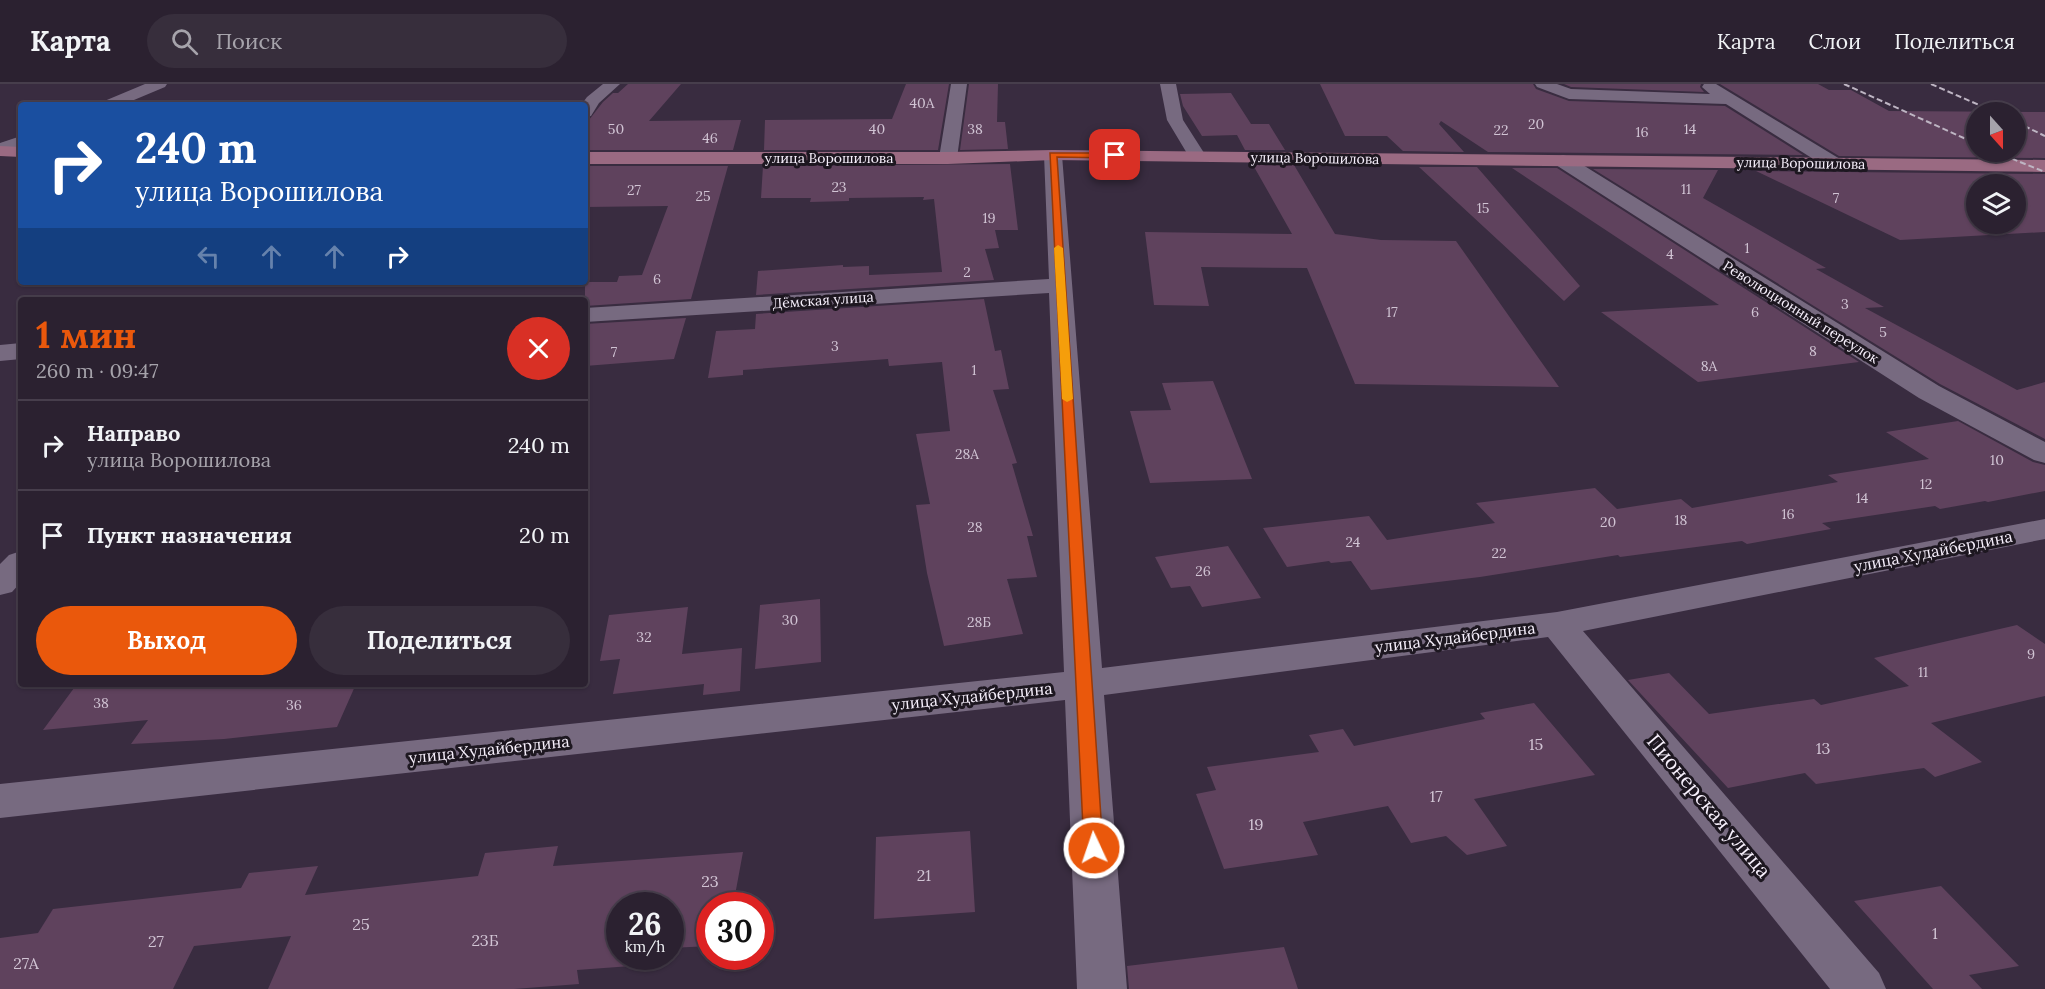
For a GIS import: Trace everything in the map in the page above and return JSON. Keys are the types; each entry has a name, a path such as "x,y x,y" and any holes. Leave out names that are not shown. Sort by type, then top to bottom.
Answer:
{"street":[{"path":"115,102 159,84"},
{"path":"588,108 593,100 612,84"},
{"path":"948,158 959,84"},
{"path":"1168,84 1175,120 1197,156"},
{"path":"1543,84 1569,94 1729,99"},
{"path":"1706,84 1833,163"},
{"path":"0,150 18,142"},
{"path":"0,150 18,152"},
{"path":"1053,155 1102,989"},
{"name":"улица Ворошилова","path":"588,159 948,158 1053,155 2045,166"},
{"name":"Революционный переулок","path":"1563,161 1929,392 2045,454"},
{"name":"Дёмская улица","path":"588,315 1061,285"},
{"path":"0,353 18,351"},
{"name":"улица Худайбердина","path":"0,801 1084,684 1557,624 2045,529"},
{"path":"0,584 18,565"},
{"name":"Пионерская улица","path":"1557,624 1861,989"}],"building":[{"path":"628,84 681,84 649,121 741,120 733,150 588,150 588,121 603,102 613,93 618,93"},
{"path":"906,84 949,84 938,150 764,150 765,120 892,119"},
{"path":"969,84 998,84 997,122 1005,122 1008,149 960,150"},
{"path":"1320,84 1533,84 1536,89 1569,101 1725,106 1803,155 1488,152 1441,121 1439,124 1464,152 1403,151 1387,136 1345,136"},
{"path":"1564,84 1701,84 1700,87 1704,92 1571,87"},
{"path":"1720,84 1818,84 1829,90 1851,90 1889,111 1966,111 1966,157 1839,156"},
{"path":"1231,93 1251,124 1269,124 1285,150 1245,150 1237,135 1202,136 1183,106 1180,94"},
{"path":"2026,112 2045,112 2045,158 2026,158"},
{"path":"1010,164 1018,230 995,230 999,248 985,249 994,280 756,295 758,271 843,265 843,267 869,266 869,275 942,272 934,199 923,200 924,197 849,198 849,201 810,202 811,198 761,198 763,166"},
{"path":"1253,165 1294,165 1335,234 1381,240 1456,241 1559,387 1355,384 1307,268 1201,267 1209,306 1154,305 1145,232 1292,234"},
{"path":"588,166 728,166 691,299 588,306 585,285 588,285 588,282 617,282 619,276 642,275 668,206 588,207"},
{"path":"1419,167 1477,167 1580,286 1564,301"},
{"path":"1512,168 1557,168 1859,362 1698,382 1601,312 1719,305"},
{"path":"1593,169 1718,170 1703,198 1826,268 1816,269 1884,307 1865,308 2017,390 2045,382 2045,439 1940,384"},
{"path":"1756,171 2045,174 2045,232 2026,233 2026,174 1966,174 1966,234 2009,234 1900,240"},
{"path":"984,299 995,351 1001,350 1009,389 993,390 1017,463 1012,464 1033,536 1027,536 1037,577 1007,579 1023,634 944,646 927,573 916,505 930,504 916,434 950,431 942,362 889,366 888,359 743,370 743,375 708,378 716,331 755,329 756,314"},
{"path":"686,318 674,359 588,366 588,324"},
{"path":"1213,381 1252,479 1150,483 1130,411 1171,410 1162,383"},
{"path":"1958,421 2033,462 2045,465 2045,491 1940,509 1935,506 1822,523 1831,529 1747,544 1742,541 1620,557 1618,555 1480,577 1371,590 1351,561 1331,563 1329,561 1287,567 1263,528 1369,516 1387,540 1495,523 1476,503 1595,488 1617,509 1681,499 1692,508 1838,482 1828,475 1929,459 1886,432"},
{"path":"1228,546 1261,598 1202,607 1190,586 1171,588 1155,557"},
{"path":"820,599 821,662 755,669 760,605"},
{"path":"688,607 682,654 742,648 740,691 703,695 704,684 613,694 620,659 600,661 609,615"},
{"path":"2017,625 2045,644 2045,696 1931,723 1982,762 1935,777 1924,768 1816,784 1805,773 1728,788 1628,680 1669,673 1709,714 1814,699 1821,705 1909,686 1874,658"},
{"path":"75,687 355,687 337,727 224,739 131,744 148,720 43,730"},
{"path":"1534,703 1595,775 1474,799 1507,846 1467,855 1446,836 1411,843 1388,806 1303,822 1318,855 1224,869 1196,794 1216,790 1207,767 1319,752 1309,735 1343,729 1354,746 1485,719 1480,713"},
{"path":"970,831 975,912 874,919 876,837"},
{"path":"558,846 553,866 743,852 736,892 696,892 696,947 684,947 684,892 606,892 606,968 577,970 579,984 514,989 268,989 291,936 194,946 173,989 0,989 0,938 38,933 53,909 241,888 249,873 318,866 305,895 478,876 485,853"},
{"path":"1941,886 2019,966 1969,975 1982,989 1933,989 1854,901"},
{"path":"1284,947 1298,989 1129,989 1127,966"}],"railway":[{"path":"1844,84 1966,139"},
{"path":"1931,84 1972,102"},
{"path":"2026,127 2045,136"},
{"path":"2020,162 2045,172"}],"slow traffic":[{"path":"1058,248 1067,399"}],"route":[{"path":"1094,848 1053,155 1115,155"}]}
